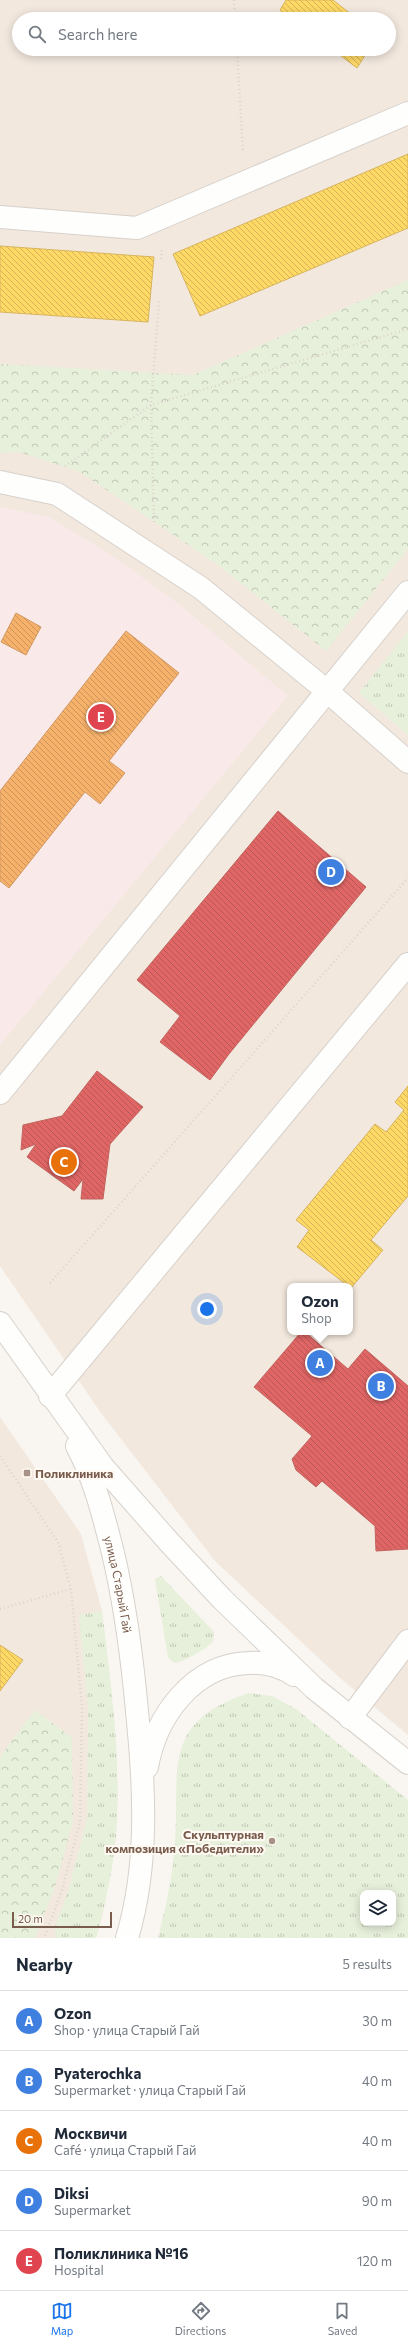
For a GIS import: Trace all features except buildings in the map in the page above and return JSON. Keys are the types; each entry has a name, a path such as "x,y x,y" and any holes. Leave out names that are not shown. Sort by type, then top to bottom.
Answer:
{"street":[{"path":"0,217 137,228 408,113"},
{"path":"0,482 57,494 201,588 327,691 408,762"},
{"path":"0,1092 408,592"},
{"path":"50,1396 408,964"},
{"name":"улица Старый Гай","path":"0,1323 50,1396 103,1467 168,1542 222,1599 314,1688 408,1763"},
{"name":"улица Старый Гай","path":"50,1396 79,1449 101,1506 120,1581 133,1662 144,1785 142,1862 133,1919 127,1938"},
{"path":"350,1718 408,1641"},
{"name":"улица Старый Гай","path":"144,1785 150,1749 163,1721 181,1695 208,1672 234,1664 260,1663 283,1668 314,1688"}],"path":[{"path":"234,0 235,12"},
{"path":"237,56 245,182"},
{"path":"154,527 151,405 159,300"},
{"path":"61,469 151,405 408,328"},
{"path":"50,1283 408,878"},
{"path":"0,1456 58,1542 72,1589 82,1706 80,1822 62,1890 44,1937"},
{"path":"0,1609 72,1589"}],"shaded area":[{"path":"0,0 408,0 408,1735 341,1679 215,1561 101,1413 0,1266"},
{"path":"0,507 49,517 116,558 180,605 288,696 0,1045"},
{"path":"0,1417 81,1534 102,1611 111,1690 116,1762 116,1836 103,1913 96,1938 0,1938"}],"green space":[{"path":"408,280 408,549 326,651 218,565 80,472 19,452 0,453 0,364 193,375"},
{"path":"408,631 408,735 359,693"},
{"path":"161,1576 214,1632 213,1641 201,1651 189,1658 174,1663 168,1657 155,1579"},
{"path":"102,1611 117,1752 118,1780 116,1836 113,1862 96,1938 56,1938 55,1927 68,1891 87,1819 88,1709 79,1615"},
{"path":"249,1693 272,1696 296,1709 408,1800 408,1938 158,1938 173,1867 177,1770 181,1751 188,1733 201,1718 221,1705"},
{"path":"35,1710 72,1738 73,1821 55,1887 35,1938 0,1938 0,1757"}],"place":[{"name":"Поликлиника №16","path":"101,717"},
{"name":"Diksi","path":"331,872"},
{"name":"Москвичи","path":"64,1162"},
{"name":"Ozon","path":"320,1363"},
{"name":"Pyaterochka","path":"381,1386"},
{"name":"Поликлиника","path":"27,1473"},
{"name":"Скульптурная композиция «Победители»","path":"272,1841"}]}
